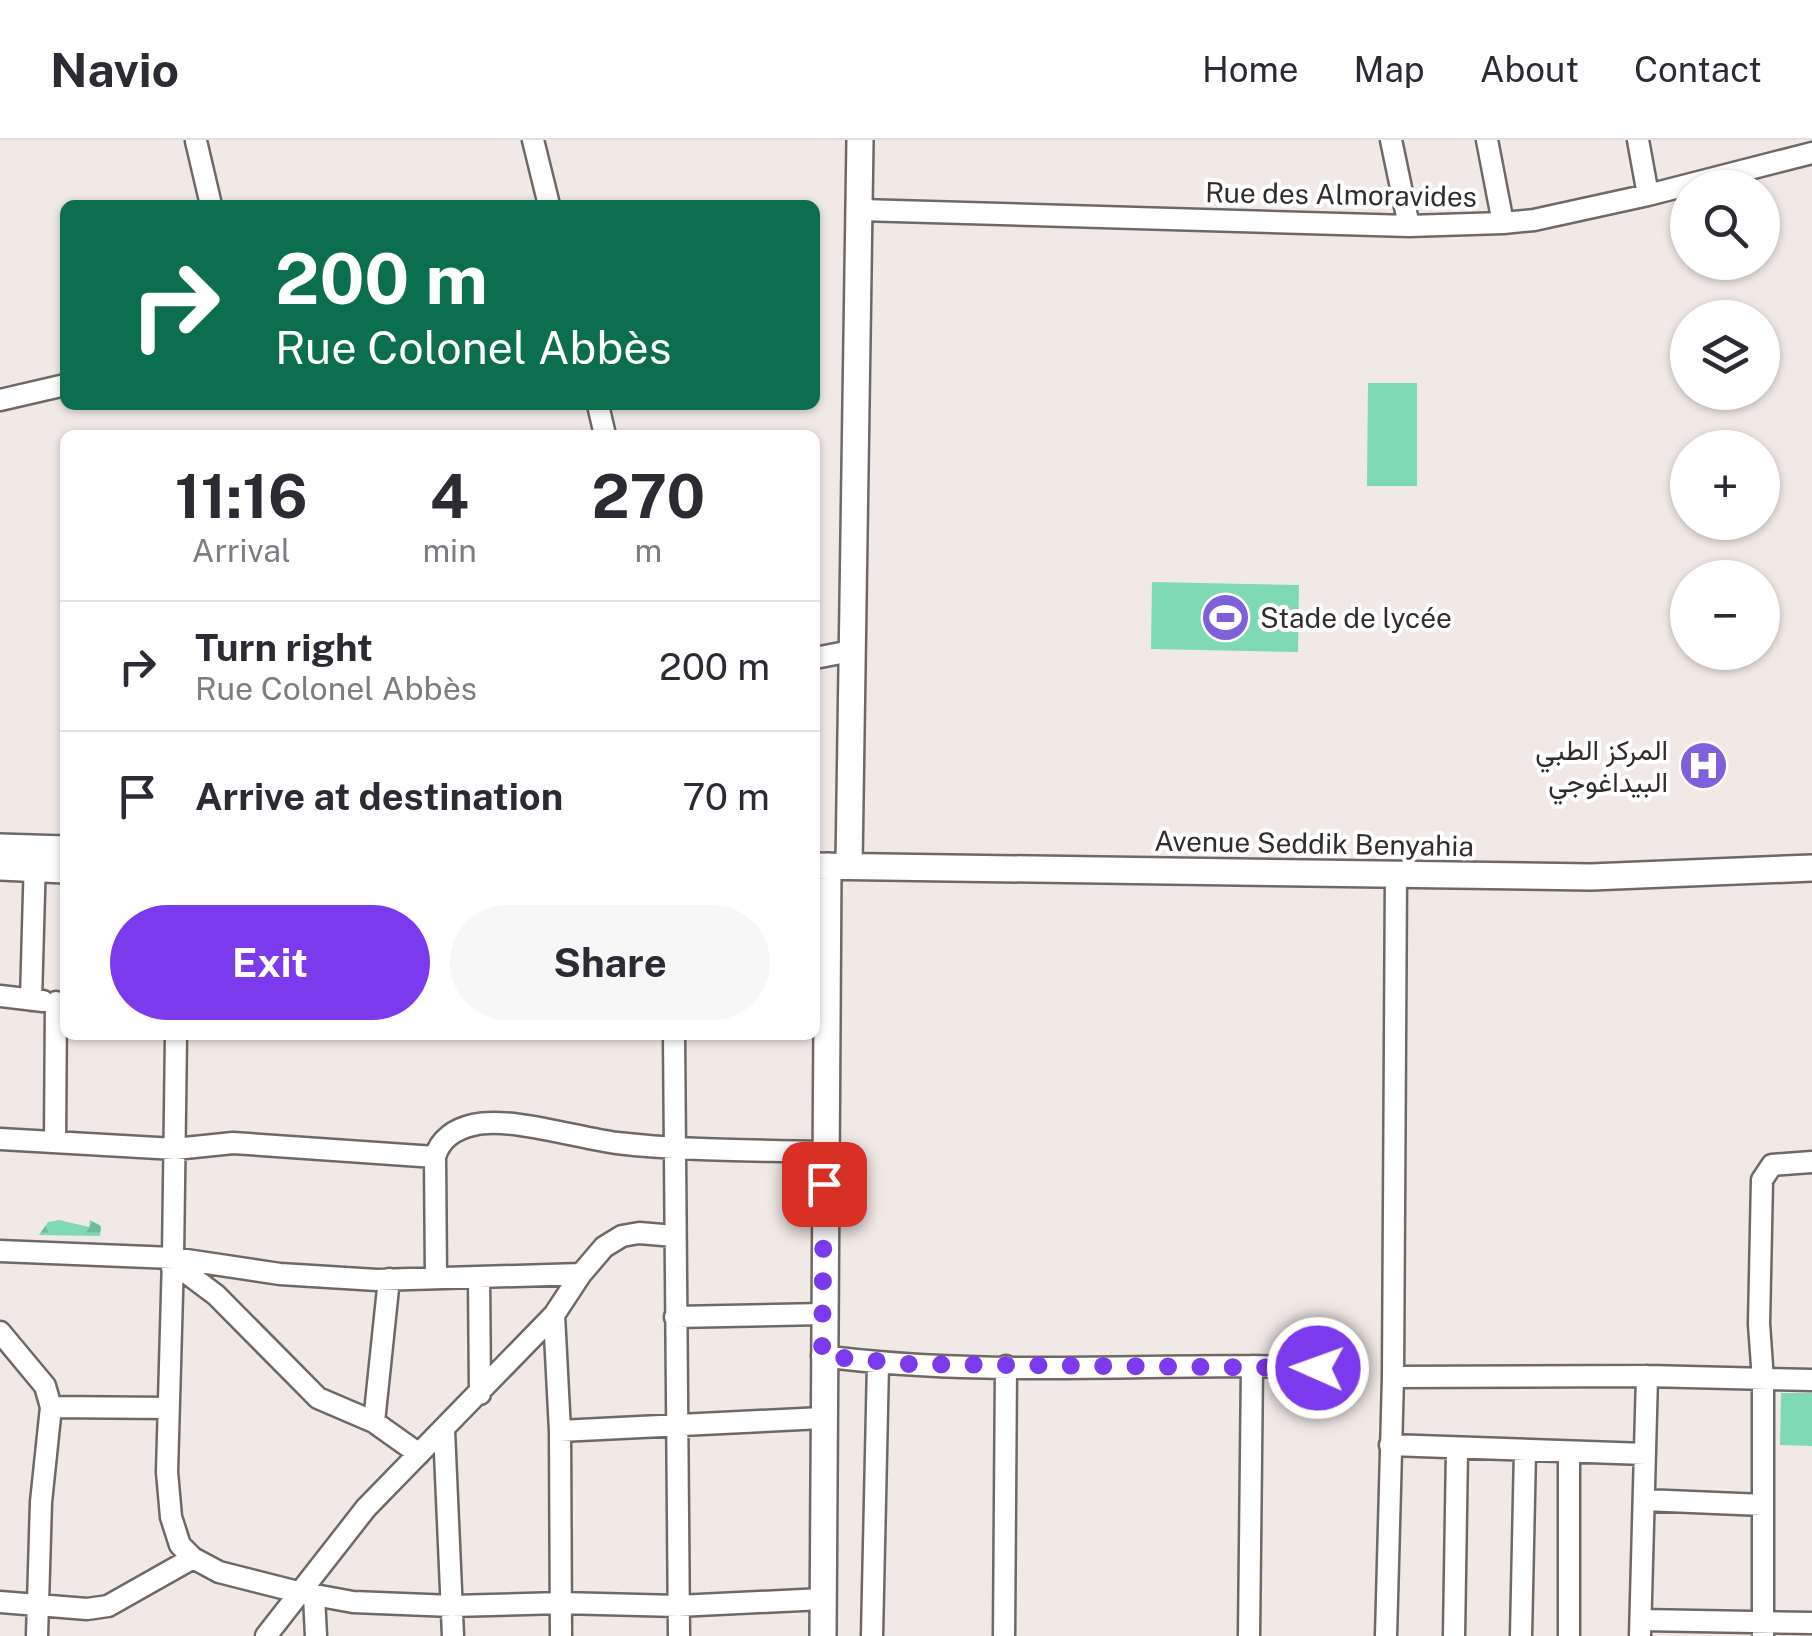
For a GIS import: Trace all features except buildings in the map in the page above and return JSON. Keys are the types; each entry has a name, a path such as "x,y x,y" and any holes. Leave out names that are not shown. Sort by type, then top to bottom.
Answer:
{"street":[{"path":"533,140 548,200"},
{"path":"822,1636 822,1314 830,866 851,651 860,140"},
{"path":"1392,140 1410,226"},
{"path":"1486,140 1503,223"},
{"path":"1638,140 1648,196"},
{"path":"196,142 210,200"},
{"name":"Rue des Almoravides","path":"860,210 1410,226 1503,223 1648,196 1812,153"},
{"path":"0,400 60,386"},
{"path":"820,657 851,651"},
{"path":"0,847 60,868"},
{"path":"0,866 60,851"},
{"path":"31,1000 34,858"},
{"name":"Avenue Seddik Benyahia","path":"830,866 1591,877 1812,868"},
{"path":"1386,1636 1396,873"},
{"path":"0,996 60,1002"},
{"path":"54,1142 60,1022"},
{"path":"176,1040 168,1408 171,1517 180,1546 193,1558 219,1572 353,1602 678,1606 823,1599"},
{"path":"674,1040 679,1636"},
{"path":"436,1278 435,1157 439,1144 473,1124 499,1122 574,1137 676,1149 824,1152"},
{"path":"0,1139 175,1149 233,1143 435,1157"},
{"path":"1763,1629 1763,1380 1759,1324 1762,1180 1772,1165 1812,1162"},
{"path":"266,1636 306,1594 366,1508 554,1315 604,1248 622,1236 639,1233 675,1236"},
{"path":"0,1251 389,1279 581,1274"},
{"path":"172,1263 216,1296 318,1398 374,1422 419,1454"},
{"path":"480,1277 480,1394"},
{"path":"374,1422 389,1279"},
{"path":"675,1317 822,1314"},
{"path":"554,1315 560,1431 561,1636"},
{"path":"0,1332 45,1386 51,1407 40,1502 37,1636"},
{"path":"822,1356 878,1363 1352,1369"},
{"path":"872,1636 878,1363"},
{"path":"1004,1636 1006,1366"},
{"path":"1248,1636 1252,1366"},
{"path":"1647,1376 1640,1628 1763,1629 1812,1623"},
{"path":"1392,1377 1812,1380"},
{"path":"51,1407 168,1408"},
{"path":"560,1431 822,1418"},
{"path":"444,1430 453,1636"},
{"path":"1390,1446 1646,1454"},
{"path":"1454,1636 1458,1448"},
{"path":"1521,1636 1524,1451"},
{"path":"1569,1452 1569,1636"},
{"path":"1644,1500 1763,1505"},
{"path":"0,1602 88,1609 108,1606 193,1558"},
{"path":"306,1594 316,1636"}],"green space":[{"path":"1368,383 1417,383 1417,486 1367,486"},
{"name":"Stade de lycée","path":"1152,582 1299,585 1298,652 1151,649"},
{"path":"59,1220 89,1227 90,1220 101,1226 100,1236 39,1235 48,1222"},
{"path":"1781,1393 1812,1393 1812,1446 1780,1445"}],"place":[{"name":"Stade de lycée","path":"1225,617"},
{"name":"المركز الطبي البيداغوجي","path":"1703,765"}],"route":[{"path":"824,1184 822,1356 910,1364 1318,1368"}]}
